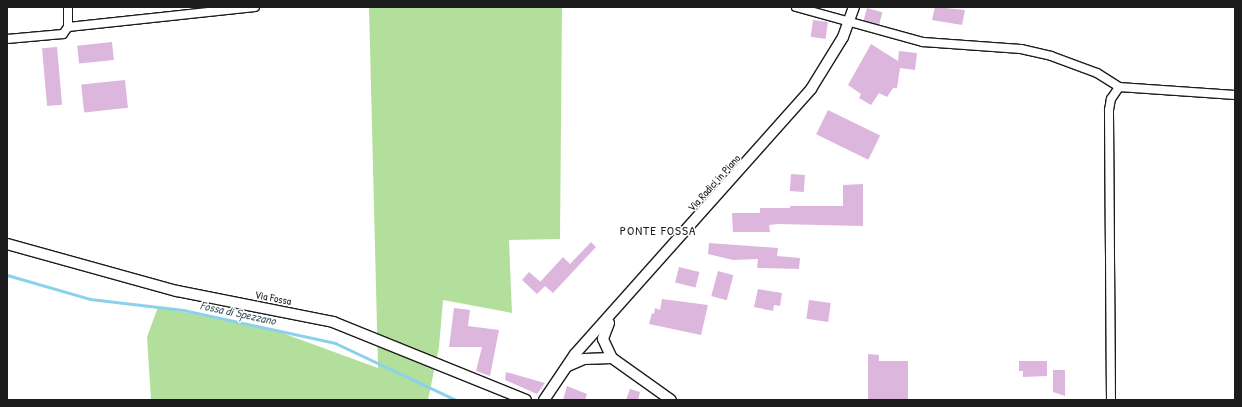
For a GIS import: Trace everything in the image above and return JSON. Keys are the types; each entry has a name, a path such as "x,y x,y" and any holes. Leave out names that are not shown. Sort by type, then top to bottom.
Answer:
{"street":[{"path":"7,39 63,34 68,27 68,7"},
{"path":"68,27 255,7"},
{"path":"796,7 923,42 1022,49 1051,56 1104,76 1118,87 1235,95"},
{"name":"Via Radici in Piano","path":"544,400 567,366 811,89 849,22 854,7"},
{"path":"1111,400 1109,110 1118,87"},
{"name":"Via Fossa","path":"7,244 177,291 333,322 526,400"},
{"path":"619,307 605,330 603,339 612,358 671,400"},
{"path":"567,366 584,359 612,358"}],"green space":[{"path":"369,7 562,7 560,239 509,240 512,313 443,300 439,347 428,400 151,400 147,337 158,307 274,330 378,368"}],"building":[{"path":"935,7 965,10 962,25 932,20"},
{"path":"867,8 882,12 879,25 864,21"},
{"path":"813,20 828,22 825,39 811,37"},
{"path":"112,42 114,60 79,64 77,46"},
{"path":"871,44 898,61 899,51 917,53 915,70 900,68 897,88 893,88 887,97 879,93 871,105 859,98 861,94 848,85"},
{"path":"57,47 62,105 47,106 42,48"},
{"path":"125,80 128,108 84,112 81,85"},
{"path":"828,110 880,135 868,160 816,134"},
{"path":"791,174 805,175 804,192 790,191"},
{"path":"863,184 863,226 778,224 769,225 770,232 733,232 732,213 760,213 760,208 790,208 790,206 843,206 843,185"},
{"path":"591,242 596,247 553,293 545,286 537,294 522,280 529,272 540,282 563,257 570,264"},
{"path":"709,243 778,248 777,256 800,258 799,269 757,268 758,259 733,260 708,254"},
{"path":"679,267 699,272 696,288 675,283"},
{"path":"718,271 733,275 727,300 711,296"},
{"path":"758,289 782,293 780,306 774,305 773,311 754,307"},
{"path":"662,299 708,305 701,335 649,324 655,308 660,310"},
{"path":"809,300 831,303 828,322 806,319"},
{"path":"454,308 470,310 468,326 499,330 490,376 476,371 482,347 449,347"},
{"path":"868,354 879,355 879,361 908,361 908,400 868,400"},
{"path":"1019,361 1047,361 1047,376 1023,377 1023,371 1019,371"},
{"path":"1053,370 1065,370 1065,396 1053,392"},
{"path":"506,372 545,383 537,394 505,380"},
{"path":"567,386 587,394 585,400 563,400"},
{"path":"630,389 640,392 638,400 626,400"}],"waterway":[{"name":"Fossa di Spezzano","path":"7,275 90,299 183,310 335,343 456,400"}],"district":[{"name":"PONTE FOSSA","path":"658,230"}]}
